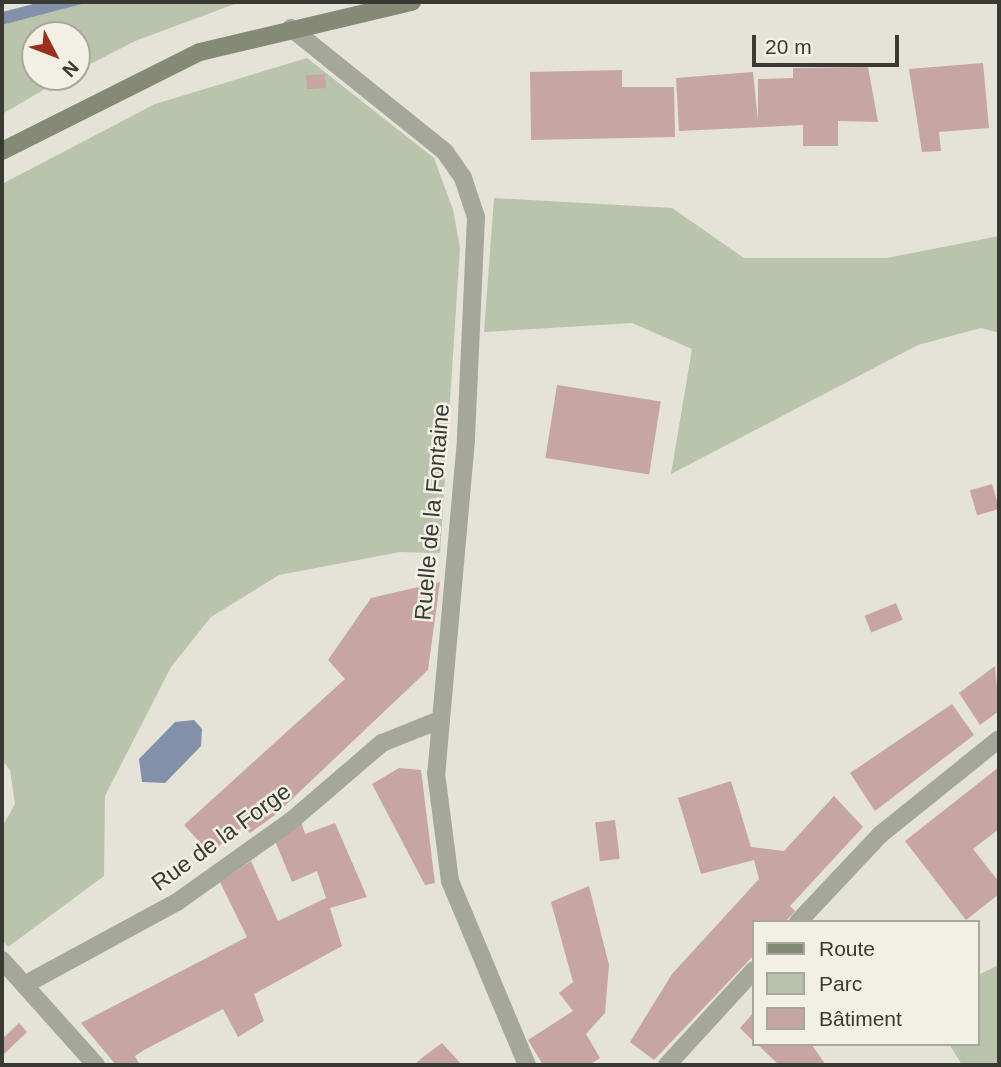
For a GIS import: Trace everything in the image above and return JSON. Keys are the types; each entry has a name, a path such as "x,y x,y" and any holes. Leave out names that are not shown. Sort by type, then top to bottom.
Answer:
{"main road":[{"path":"2,151 177,62 291,28 412,2"}],"street":[{"name":"Ruelle de la Fontaine","path":"291,28 445,152 463,178 476,218 466,440 437,721 436,773 450,881 527,1065"},
{"name":"Rue de la Forge","path":"26,984 177,902 291,821 382,743 437,721"},
{"path":"800,920 881,834 999,739"},
{"path":"2,960 96,1065"},
{"path":"667,1065 752,972"}],"green space":[{"path":"90,2 240,2 135,41 91,64 91,21 21,21 21,91 42,91 2,114 2,25"},
{"path":"307,58 434,158 453,210 460,248 440,553 400,552 279,575 211,617 171,667 105,796 104,876 8,947 2,940 2,827 15,804 10,770 2,760 2,184 155,104"},
{"path":"494,198 672,208 744,258 887,258 999,236 999,333 981,328 918,345 671,474 692,349 632,323 484,332"},
{"path":"999,965 999,1065 962,1065 950,1046 980,1046 980,974"}],"water":[{"path":"41,2 90,2 2,25 2,12"},
{"path":"194,720 202,729 201,746 165,783 142,782 139,759 175,722"}],"building":[{"path":"983,63 989,128 939,132 941,151 922,152 909,69"},
{"path":"868,67 878,122 838,121 838,146 803,146 803,125 679,131 676,78 753,72 758,121 758,79 793,78 793,68"},
{"path":"622,70 622,87 674,87 675,137 531,140 530,72"},
{"path":"325,74 326,88 307,89 306,75"},
{"path":"557,385 661,401 649,475 545,458"},
{"path":"992,484 999,509 977,515 970,490"},
{"path":"440,582 428,670 275,815 250,833 244,826 210,853 184,825 345,679 328,660 371,598"},
{"path":"896,603 903,620 871,632 864,616"},
{"path":"995,666 999,711 980,725 959,693"},
{"path":"952,704 974,735 875,811 850,773"},
{"path":"999,767 999,829 973,849 999,882 999,894 966,920 905,841"},
{"path":"399,768 421,770 435,883 425,885 372,784"},
{"path":"731,781 751,847 784,851 834,796 863,827 790,906 795,911 787,920 752,920 752,957 654,1060 630,1042 672,974 759,879 754,860 701,874 678,798"},
{"path":"615,820 620,859 600,861 595,822"},
{"path":"301,821 305,834 335,823 367,897 330,908 342,946 254,994 264,1021 238,1037 223,1009 135,1056 140,1065 116,1065 81,1023 247,937 220,882 251,861 278,921 326,898 317,871 292,882 275,841"},
{"path":"589,886 609,965 605,1013 586,1034 600,1058 589,1065 543,1065 528,1040 573,1011 559,993 573,982 551,902"},
{"path":"752,1014 752,1040 740,1028"},
{"path":"19,1023 27,1032 2,1056 2,1039"},
{"path":"442,1043 462,1065 414,1065 423,1057"},
{"path":"759,1046 812,1046 826,1065 779,1065"}]}
